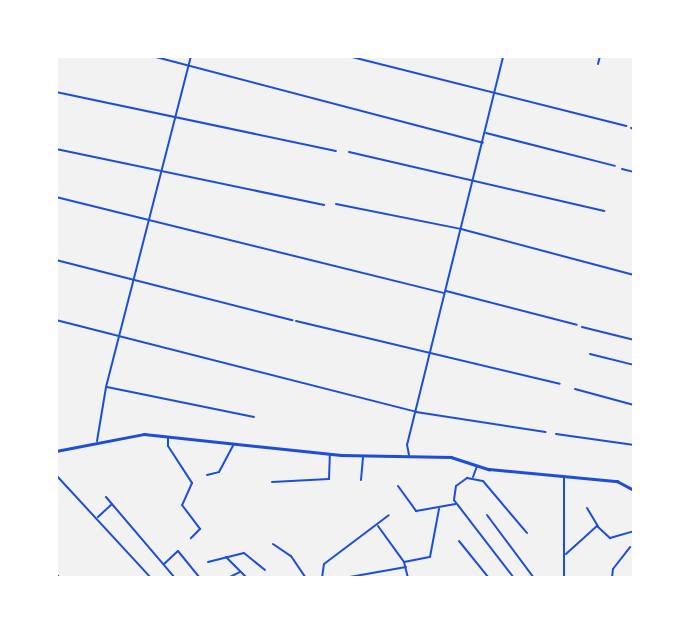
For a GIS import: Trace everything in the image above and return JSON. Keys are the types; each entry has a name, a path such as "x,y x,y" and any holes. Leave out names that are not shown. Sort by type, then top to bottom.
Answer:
{"street":[{"path":"152,56 483,143"},
{"path":"97,441 106,387 191,56"},
{"path":"348,56 626,127"},
{"path":"410,456 407,444 503,56"},
{"path":"560,56 564,57"},
{"path":"598,64 600,56"},
{"path":"619,56 624,57"},
{"path":"56,92 336,151"},
{"path":"485,133 615,166"},
{"path":"56,149 163,169 324,205"},
{"path":"349,152 604,211"},
{"path":"622,169 634,172"},
{"path":"56,197 577,325"},
{"path":"336,204 461,229 634,275"},
{"path":"56,260 429,355 560,384"},
{"path":"56,320 416,412 545,432"},
{"path":"582,327 634,340"},
{"path":"590,354 634,365"},
{"path":"106,387 254,417"},
{"path":"575,389 634,405"},
{"path":"56,451 132,434 330,454 451,457 477,466 617,481 633,488"},
{"path":"556,434 634,445"},
{"path":"168,437 168,446 192,484 182,505 200,529 191,538"},
{"path":"207,475 219,472 233,444"},
{"path":"272,482 330,479 330,454"},
{"path":"361,480 363,456"},
{"path":"477,466 473,478 456,486 453,497 514,578"},
{"path":"56,475 98,517 150,578"},
{"path":"564,477 564,578"},
{"path":"473,478 486,484 527,533"},
{"path":"398,486 416,511 456,504"},
{"path":"106,497 174,578"},
{"path":"98,517 112,504"},
{"path":"404,562 430,557 439,509"},
{"path":"587,509 610,538 634,531"},
{"path":"322,578 324,564 389,515"},
{"path":"487,515 534,578"},
{"path":"377,525 404,562 408,578"},
{"path":"565,554 599,526"},
{"path":"459,541 489,578"},
{"path":"273,544 287,552 306,578"},
{"path":"612,578 613,569 630,547"},
{"path":"163,564 177,551 200,578"},
{"path":"208,562 244,553 265,570"},
{"path":"226,557 247,578"},
{"path":"344,578 406,567"},
{"path":"228,578 241,571"},
{"path":"56,574 60,578"}]}
